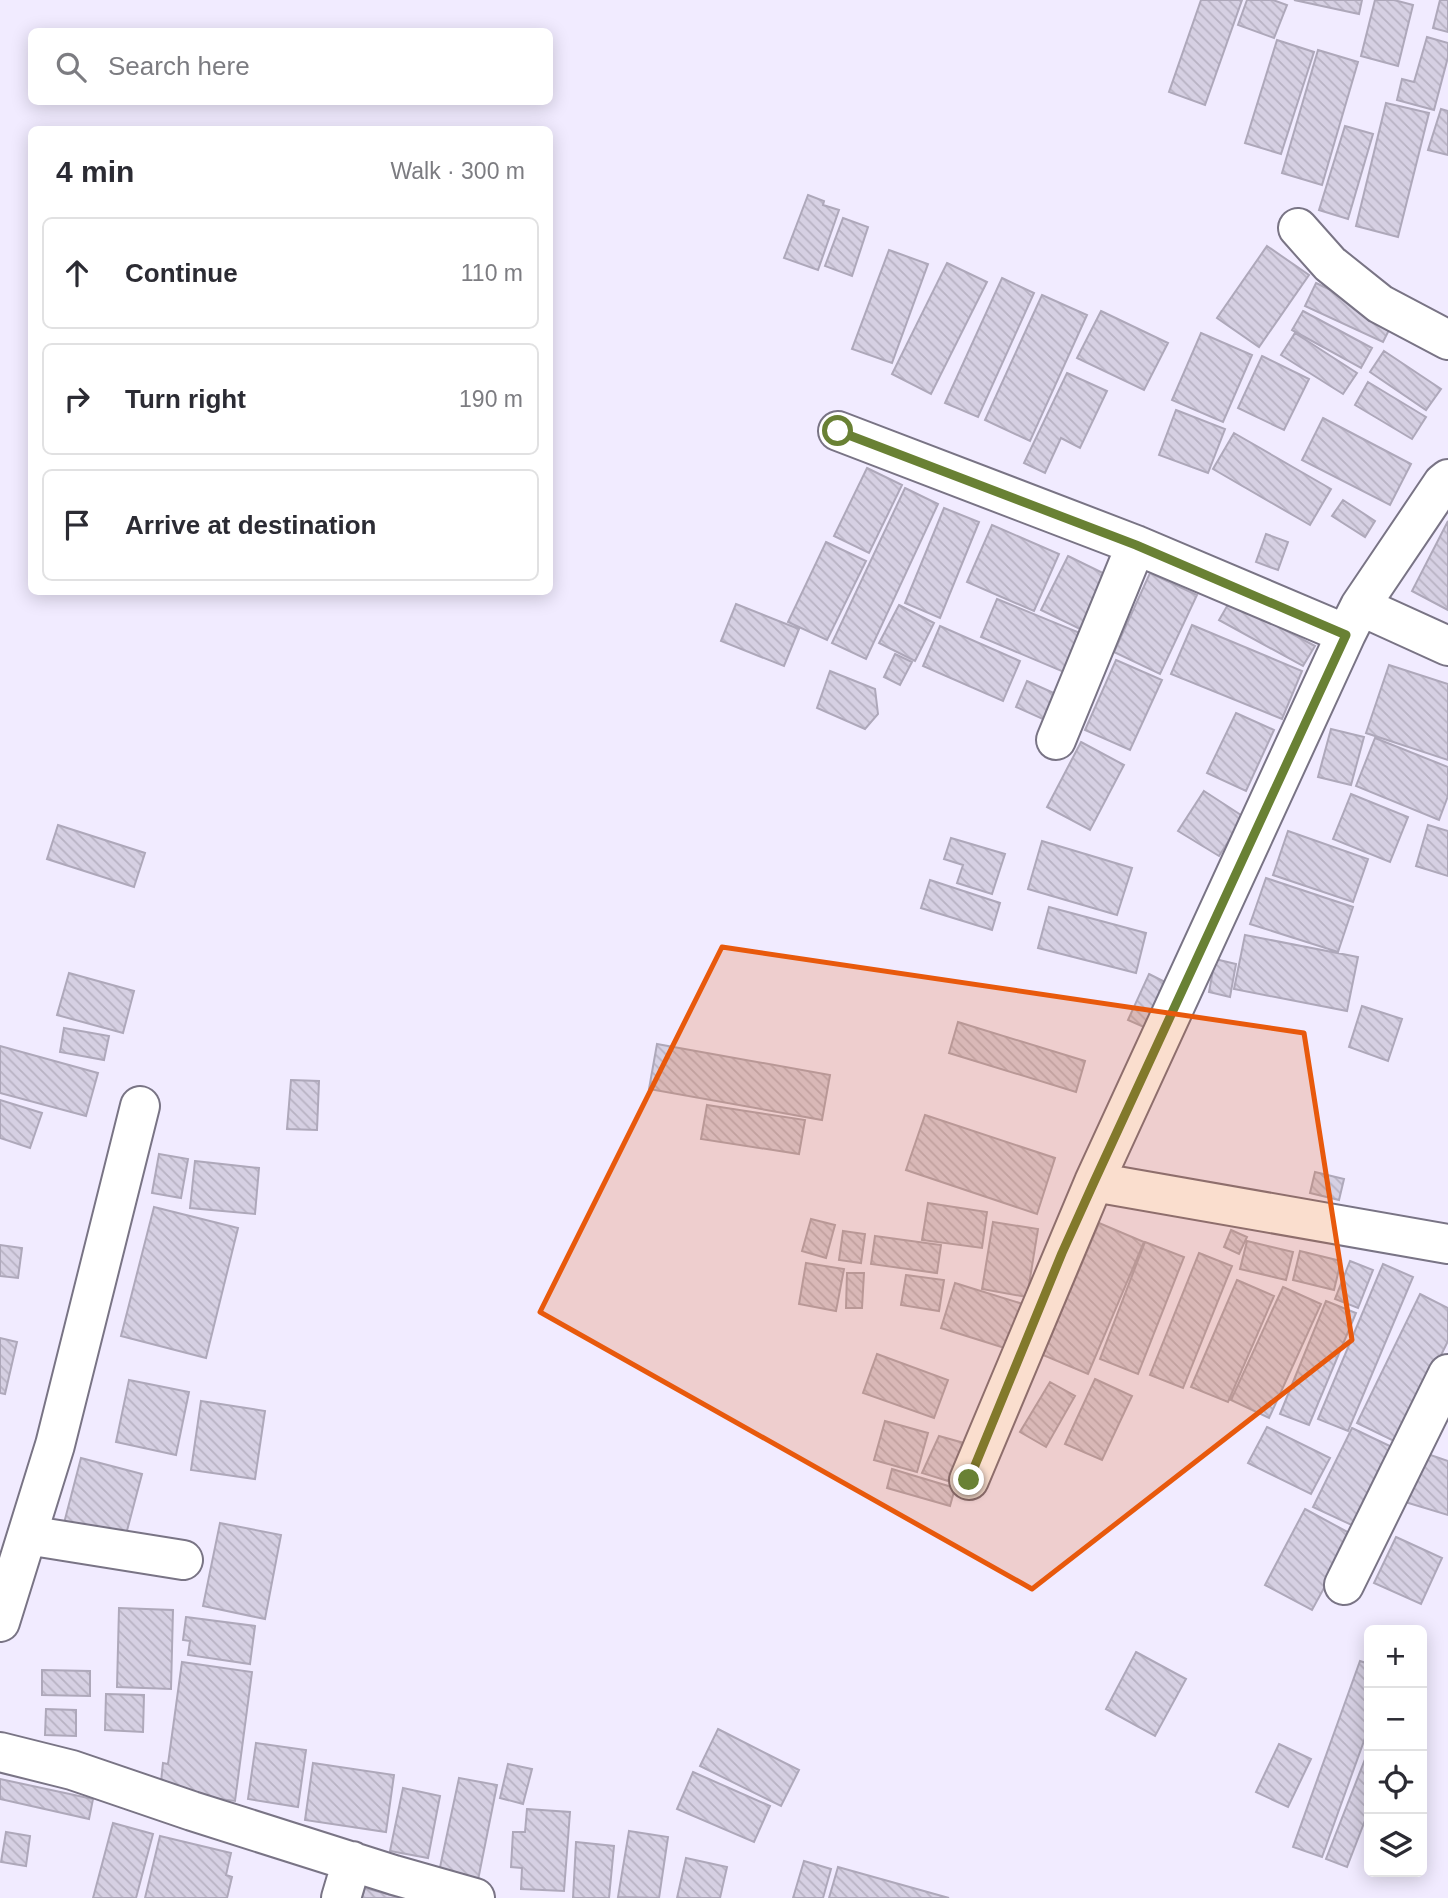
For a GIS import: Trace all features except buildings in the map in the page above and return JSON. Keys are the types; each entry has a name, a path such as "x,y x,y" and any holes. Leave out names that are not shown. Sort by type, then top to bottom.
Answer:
{"street":[{"path":"1298,228 1330,264 1380,304 1448,340"},
{"path":"838,431 1136,545 1353,620 1448,646"},
{"path":"969,1480 1062,1253 1353,620 1448,479"},
{"path":"1056,740 1136,545"},
{"path":"0,1622 55,1445 140,1106"},
{"path":"1094,1182 1448,1244"},
{"path":"1344,1586 1448,1374"},
{"path":"27,1535 183,1560"},
{"path":"0,1752 72,1770 191,1811 475,1898"},
{"path":"341,1898 352,1861"}],"highlighted area":[{"path":"722,947 1304,1033 1352,1340 1032,1589 540,1312"}],"route":[{"path":"838,431 1136,545 1346,635 1062,1253 969,1480"}]}
